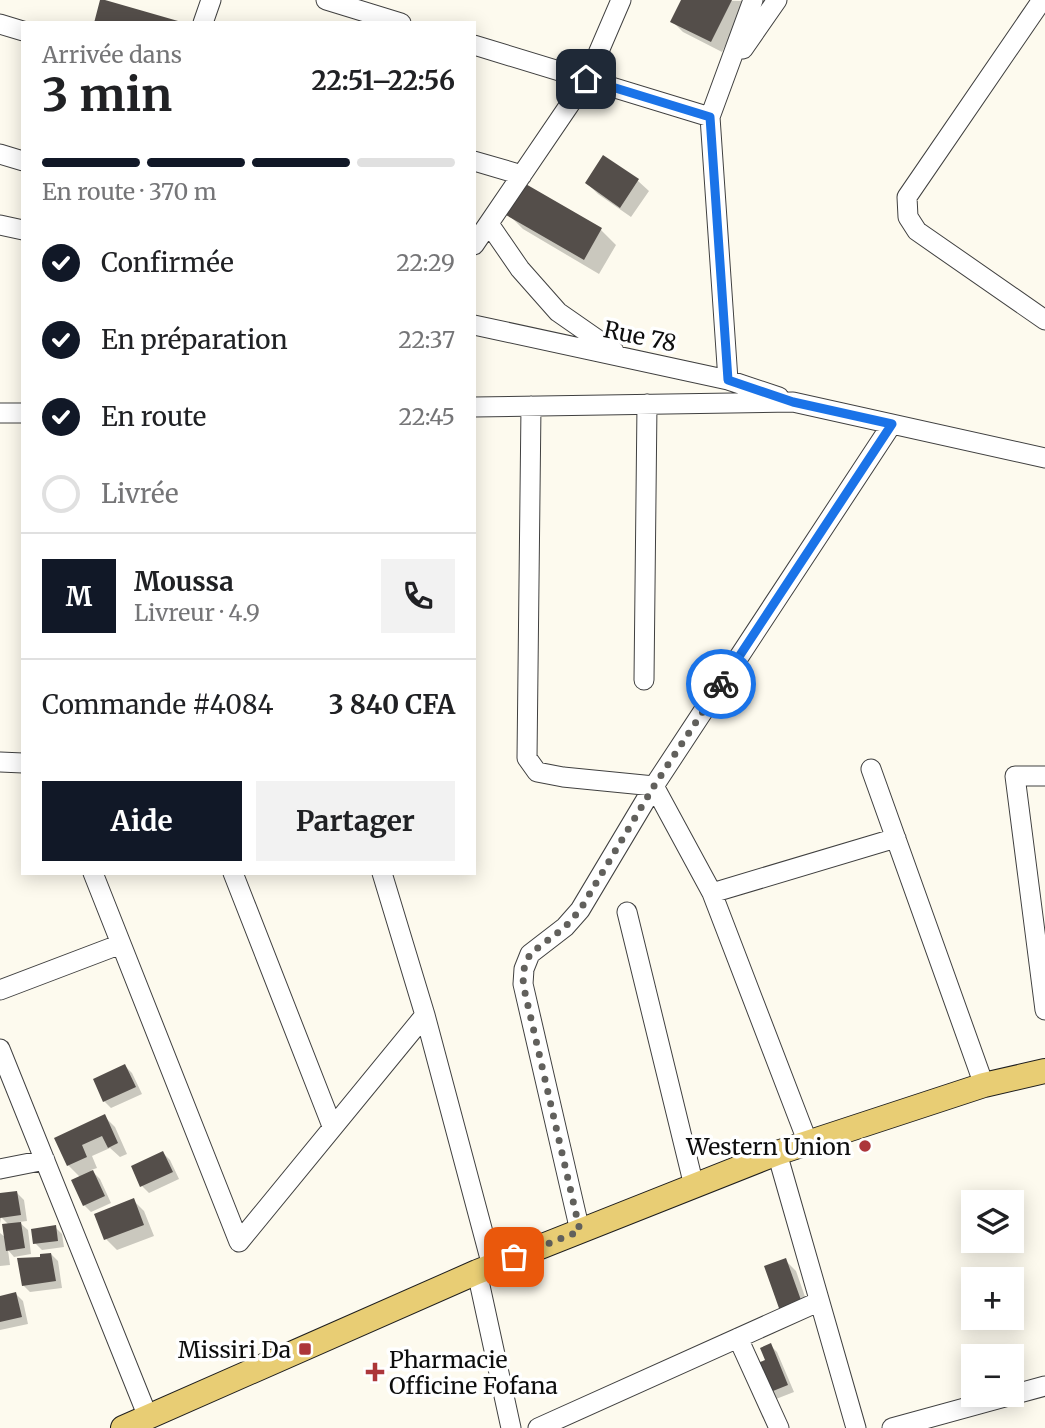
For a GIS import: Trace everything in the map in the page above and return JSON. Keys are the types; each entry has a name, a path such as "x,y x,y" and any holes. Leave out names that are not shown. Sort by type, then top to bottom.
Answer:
{"main road":[{"path":"123,1428 484,1269 694,1185 777,1153 984,1085 1045,1071"}],"street":[{"path":"204,21 211,0"},
{"path":"326,0 375,12 396,21"},
{"path":"476,242 586,79 621,0"},
{"path":"728,380 710,117 753,0"},
{"path":"726,73 778,0"},
{"path":"1042,0 907,197 908,217 917,231 1045,320"},
{"path":"0,24 21,29"},
{"path":"476,46 710,117"},
{"path":"0,154 21,160"},
{"path":"476,162 522,175"},
{"path":"489,223 520,269 558,312 621,356"},
{"path":"0,225 21,230"},
{"name":"Rue 78","path":"476,325 728,380 793,402"},
{"path":"476,407 793,402 1045,458"},
{"path":"644,680 647,404"},
{"path":"531,406 527,758 537,772 550,775 654,786"},
{"path":"0,413 21,413"},
{"path":"580,1231 523,984 524,969 530,954 565,927 580,910 654,786 892,424"},
{"path":"0,762 21,763"},
{"path":"871,769 984,1085"},
{"path":"1045,776 1015,776 1045,1010"},
{"path":"654,786 712,893 808,1143"},
{"path":"712,893 896,838"},
{"path":"94,875 239,1242 425,1015"},
{"path":"234,875 332,1126"},
{"path":"384,875 425,1015 484,1269 511,1428"},
{"path":"627,912 694,1185"},
{"path":"0,990 121,944"},
{"path":"0,1051 148,1417"},
{"path":"777,1153 850,1426"},
{"path":"0,1169 45,1160"},
{"path":"538,1428 818,1302"},
{"path":"738,1338 779,1428"},
{"path":"892,1428 1045,1386"}],"building":[{"path":"100,0 105,0 178,21 95,21"},
{"path":"681,0 732,0 711,42 670,22"},
{"path":"603,155 639,179 620,208 585,183"},
{"path":"524,183 602,228 584,260 506,215"},
{"path":"125,1064 136,1087 103,1102 93,1079"},
{"path":"105,1114 118,1143 108,1148 102,1136 82,1145 87,1157 67,1166 54,1138"},
{"path":"163,1151 173,1172 140,1187 131,1166"},
{"path":"93,1170 105,1196 83,1206 71,1180"},
{"path":"17,1191 21,1215 0,1218 0,1193"},
{"path":"134,1198 144,1225 104,1240 94,1214"},
{"path":"21,1222 25,1248 6,1251 2,1224"},
{"path":"56,1225 58,1241 33,1244 31,1229"},
{"path":"51,1253 56,1281 22,1286 17,1258 40,1257 40,1254"},
{"path":"786,1258 802,1303 780,1311 764,1266"},
{"path":"16,1292 22,1317 0,1322 0,1296"},
{"path":"771,1343 788,1385 768,1393 755,1364 765,1360 760,1348"}],"way so far":[{"path":"514,1257 580,1231 523,984 524,969 530,954 565,927 580,910 654,786 721,684"}],"place":[{"name":"Western Union","path":"865,1146"},
{"name":"Missiri Da","path":"305,1349"},
{"name":"Pharmacie Officine Fofana","path":"375,1372"}],"route":[{"path":"586,79 710,117 728,380 793,402 892,424 721,684"}]}
